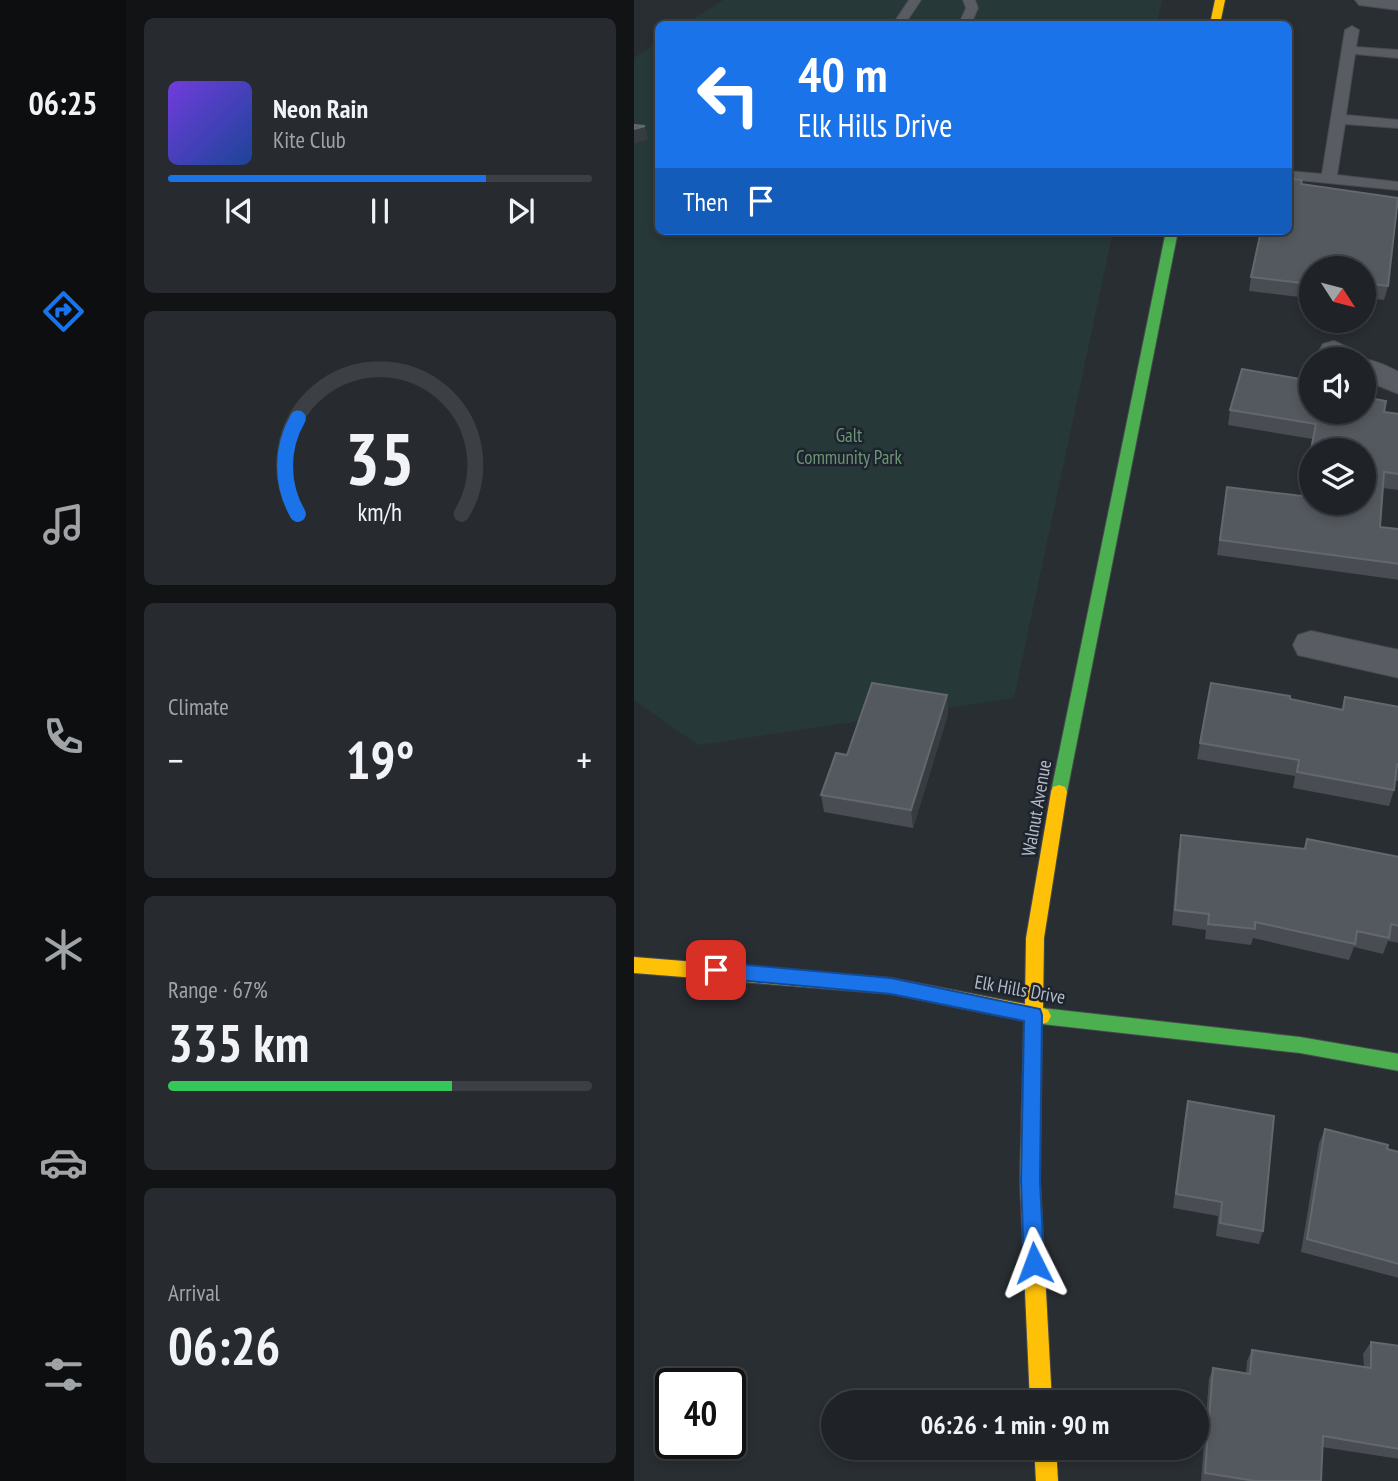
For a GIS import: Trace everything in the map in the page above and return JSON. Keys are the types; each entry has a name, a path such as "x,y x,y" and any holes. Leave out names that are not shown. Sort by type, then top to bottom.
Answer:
{"street":[{"path":"1216,21 1220,0"},
{"path":"1367,0 1399,3"},
{"name":"Walnut Avenue","path":"1040,1390 1031,1181 1035,938 1056,807 1171,235"},
{"path":"1376,373 1399,384"},
{"path":"1311,645 1399,664"},
{"name":"Elk Hills Drive","path":"634,965 891,986 1033,1015 1300,1045 1399,1063"},
{"path":"1046,1460 1047,1481"}],"lane":[{"path":"901,21 915,0"},
{"path":"966,21 972,8 969,0"},
{"path":"1329,179 1352,30"},
{"path":"1349,50 1399,54"},
{"path":"1340,119 1399,124"},
{"path":"1292,175 1399,186"}],"green space":[{"path":"723,0 1162,0 1158,21 690,21"},
{"name":"Galt Community Park","path":"655,44 655,235 1112,235 1014,698 698,745 634,700 634,58"}],"building":[{"path":"1292,179 1302,180 1301,184 1398,198 1388,286 1376,284 1376,256 1299,256 1299,283 1251,277 1260,235 1292,235"},
{"path":"1242,369 1299,379 1299,421 1230,410"},
{"path":"1376,399 1386,401 1384,412 1399,414 1399,474 1384,472 1380,527 1399,529 1399,564 1220,540 1227,487 1299,496 1299,515 1376,515 1376,438 1313,438 1316,424 1376,424"},
{"path":"872,683 947,695 911,810 821,795 836,753 847,755"},
{"path":"1211,683 1290,696 1290,699 1343,710 1345,697 1399,707 1399,764 1394,790 1297,772 1299,760 1200,743"},
{"path":"1181,835 1305,849 1307,839 1399,857 1399,926 1391,924 1389,938 1357,931 1355,944 1255,922 1255,929 1208,924 1209,914 1175,910"},
{"path":"1188,1101 1274,1116 1263,1231 1220,1223 1222,1202 1176,1194"},
{"path":"1325,1129 1388,1145 1387,1149 1399,1152 1399,1264 1307,1239"},
{"path":"1371,1342 1399,1346 1399,1449 1323,1436 1321,1481 1255,1481 1205,1473 1206,1460 1209,1460 1213,1368 1250,1374 1252,1350 1371,1368"}],"traffic: fast":[{"path":"1059,792 1171,235"},
{"path":"1042,1016 1300,1045 1399,1063"}],"traffic: slow":[{"path":"1216,21 1220,0"},
{"path":"1040,1390 1030,1181 1035,938 1059,792"},
{"path":"634,965 891,986 1042,1016"},
{"path":"1046,1460 1047,1481"}],"route":[{"path":"716,970 891,986 1033,1015 1031,1181 1034,1263"}]}
